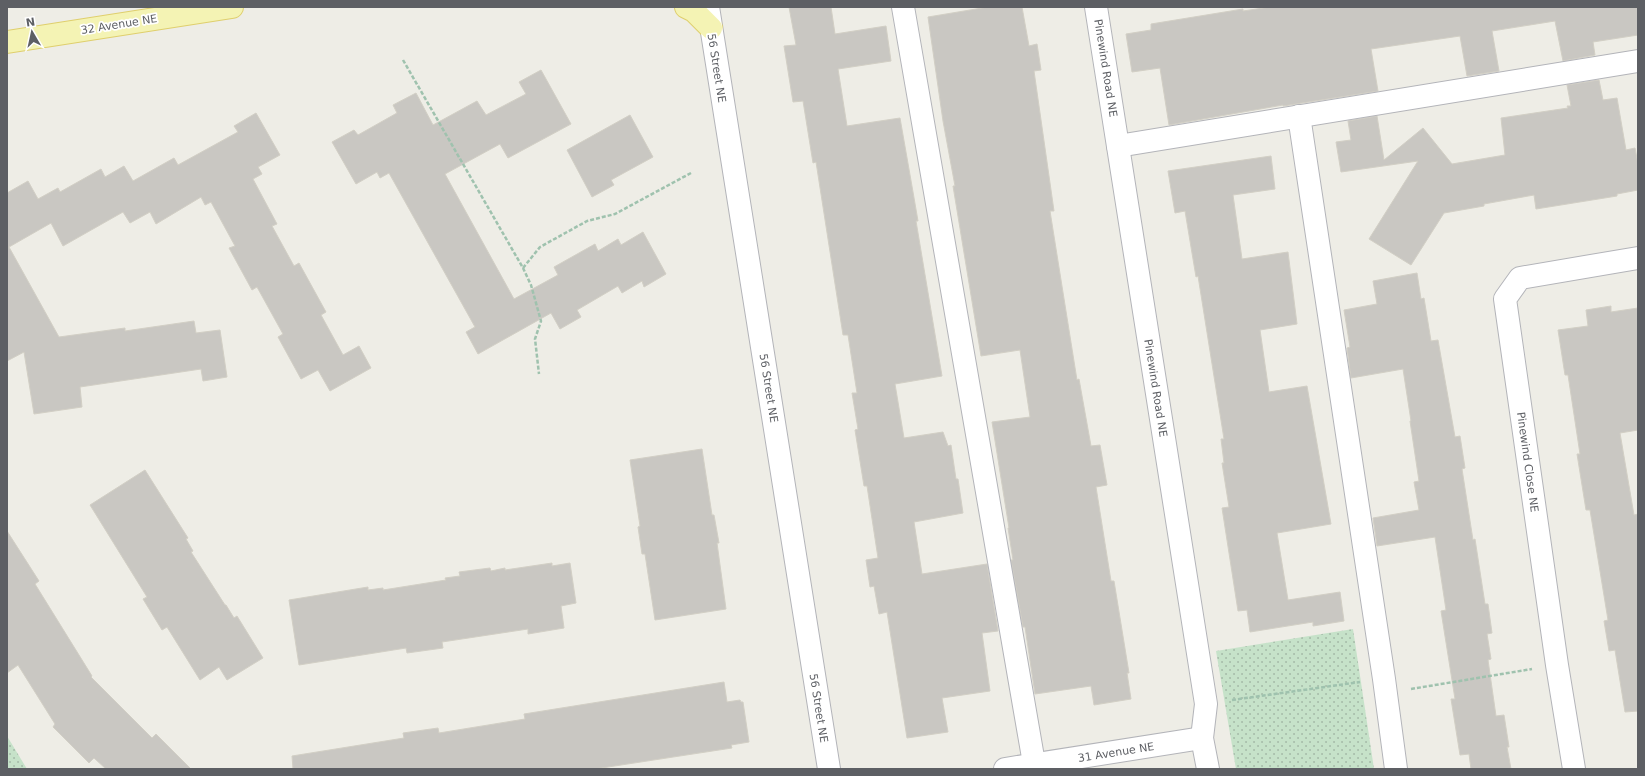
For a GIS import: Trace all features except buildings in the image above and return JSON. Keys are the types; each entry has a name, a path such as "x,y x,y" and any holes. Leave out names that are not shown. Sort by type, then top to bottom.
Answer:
{"main road":[{"name":"32 Avenue NE","path":"7,42 232,7"},
{"path":"686,7 709,18"}],"street":[{"path":"903,7 1034,767"},
{"name":"Pinewind Road NE","path":"1096,7 1206,704 1202,738 1208,769"},
{"name":"56 Street NE","path":"709,18 829,769"},
{"path":"1118,146 1638,61"},
{"path":"1300,116 1383,671 1396,769"},
{"name":"Pinewind Close NE","path":"1574,769 1557,665 1505,299 1520,278 1638,258"},
{"name":"31 Avenue NE","path":"1006,769 1034,767 1202,738"}],"path":[{"path":"403,60 523,268 541,320 535,340 539,374"},
{"path":"523,268 540,247 587,221 615,214 691,173"}],"green space":[{"path":"1353,629 1374,769 1236,769 1216,651"},
{"path":"7,736 27,769 7,769"}]}
